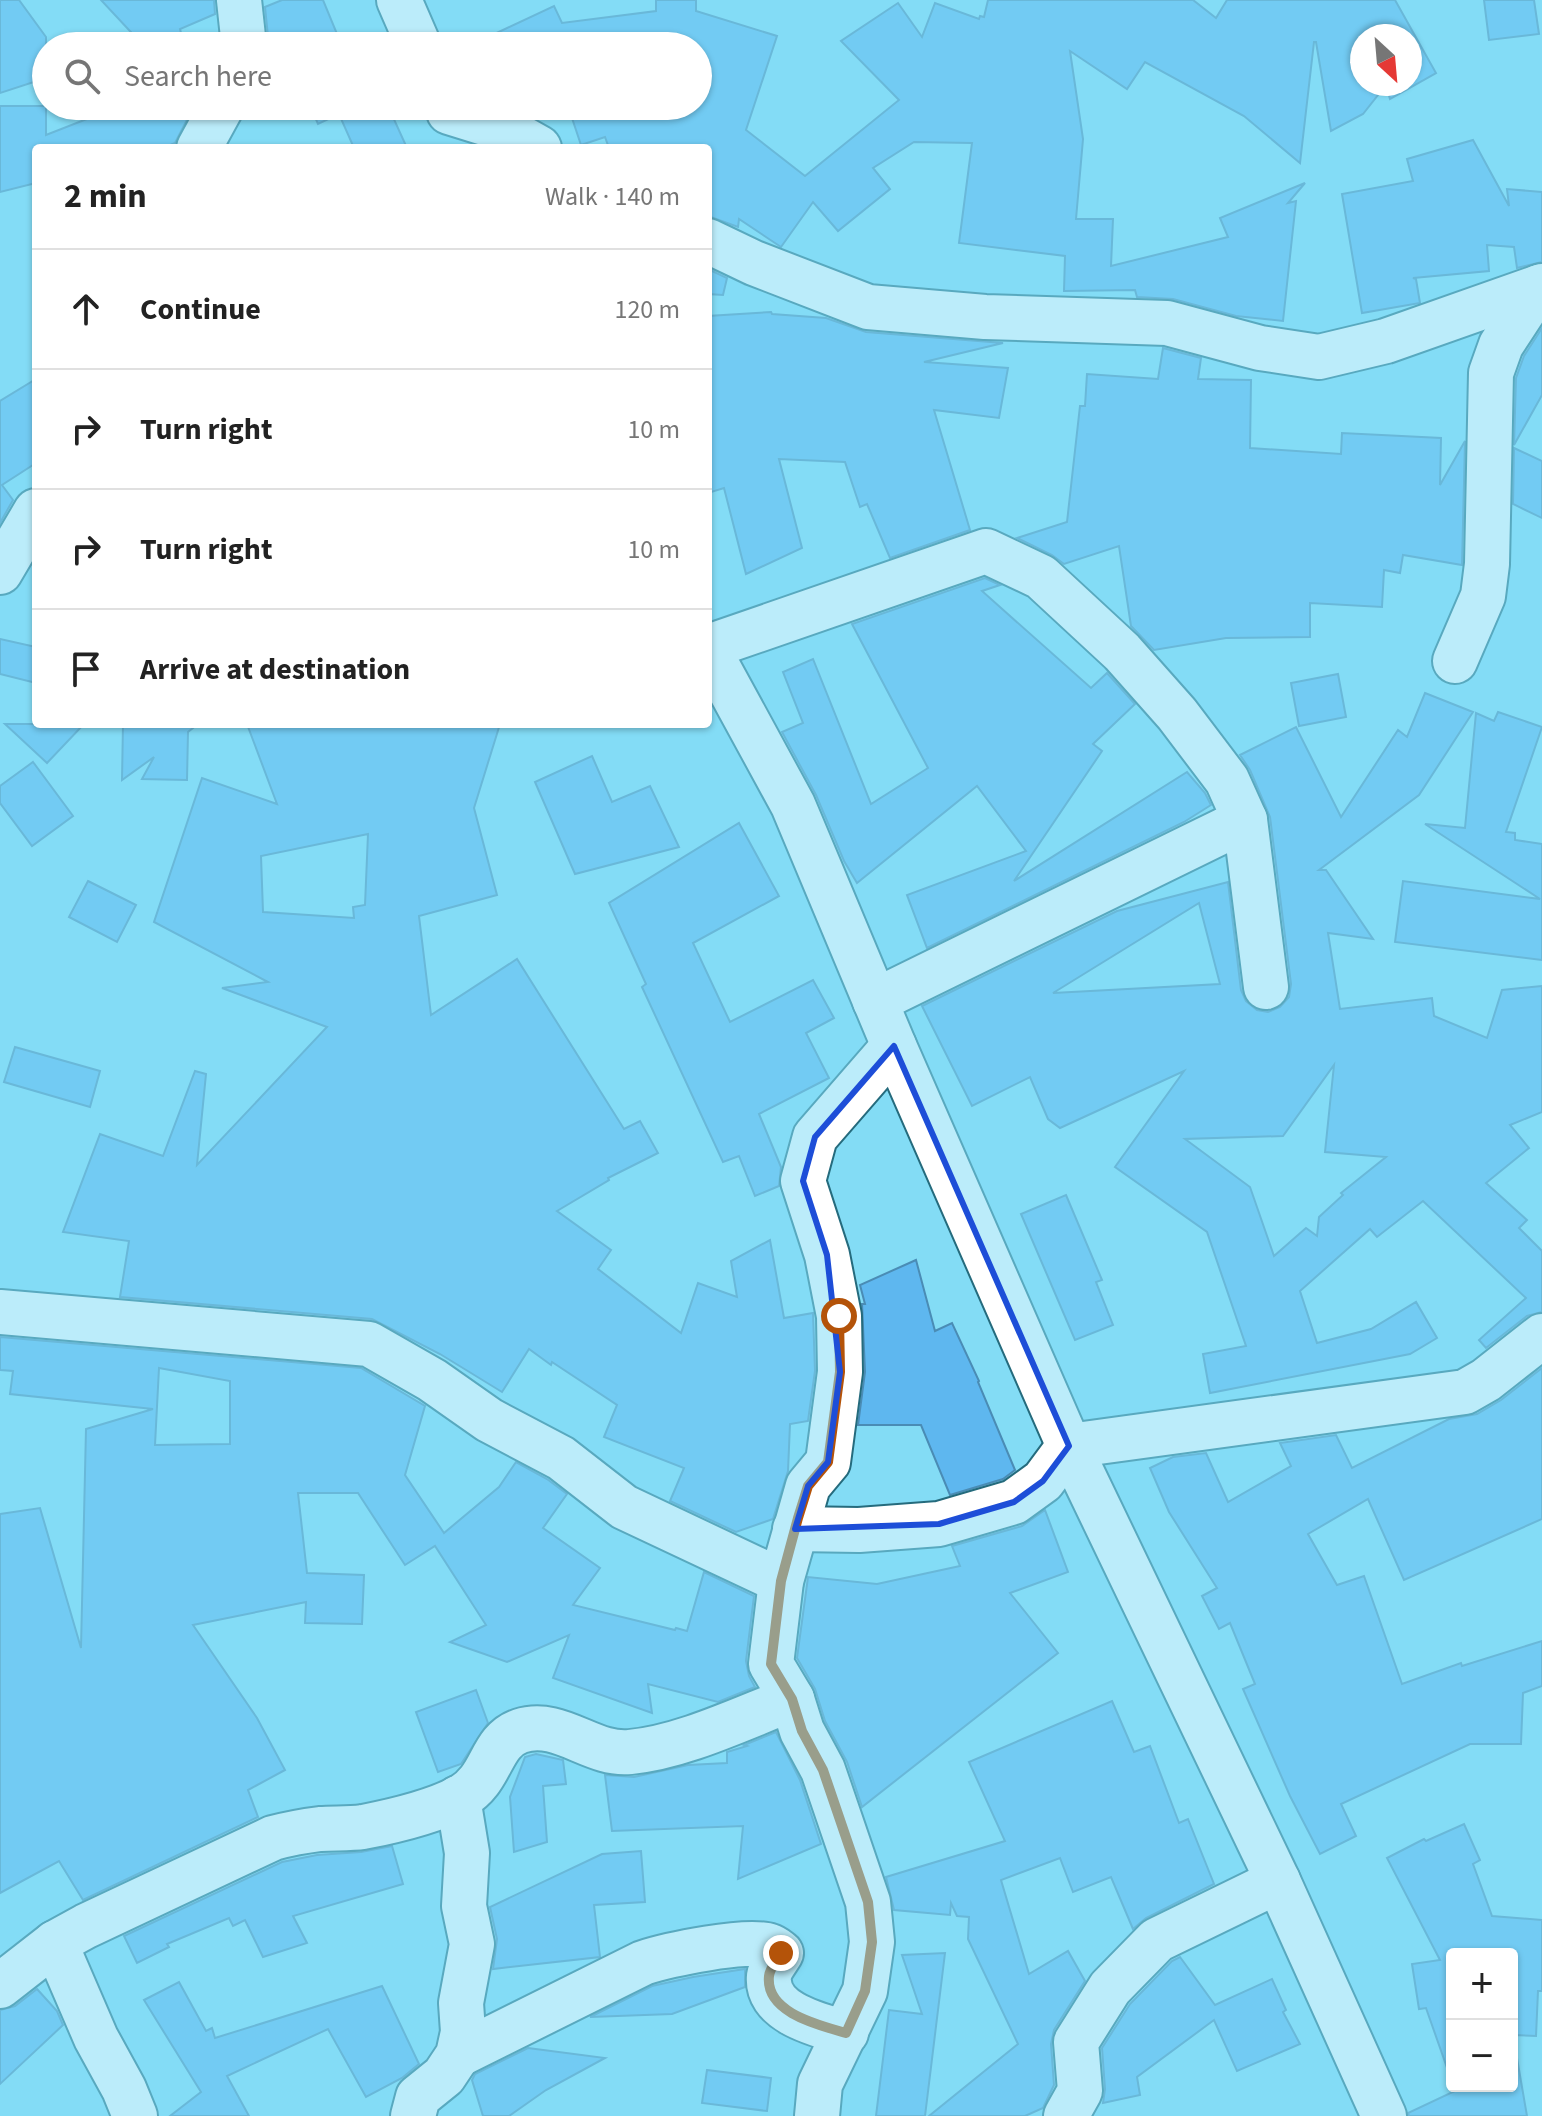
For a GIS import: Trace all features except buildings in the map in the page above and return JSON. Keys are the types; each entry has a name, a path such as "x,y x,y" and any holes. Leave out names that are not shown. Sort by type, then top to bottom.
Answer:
{"street":[{"path":"239,0 242,32"},
{"path":"399,0 413,32"},
{"path":"201,144 214,120"},
{"path":"453,122 507,130 532,144"},
{"path":"712,243 754,263 868,307 985,317 1167,323 1260,348 1319,357 1386,341 1541,287"},
{"path":"1455,661 1483,596 1487,564 1492,448 1491,373 1501,345 1541,287"},
{"path":"0,572 32,518"},
{"path":"712,647 986,551 1041,577 1122,652 1177,714 1227,780 1245,820 1266,987"},
{"path":"712,655 793,805 894,1046 1069,1446 1278,1881 1384,2116"},
{"path":"875,1001 1245,820"},
{"path":"817,2116 820,2084 865,1991 872,1942 868,1902 823,1770 802,1731 792,1699 771,1664 781,1581 808,1486 828,1462 840,1372 839,1316 830,1270 803,1181 815,1137 894,1046"},
{"path":"0,1312 369,1344 432,1380 489,1420 561,1458 624,1507 781,1581"},
{"path":"795,1529 859,1530 939,1524 1014,1502 1043,1481 1069,1446 1465,1392 1486,1380 1542,1336"},
{"path":"0,1986 55,1943 273,1838 301,1831 360,1827 423,1811 458,1798 475,1788 505,1740 521,1731 545,1729 570,1735 599,1750 629,1753 686,1738 792,1699"},
{"path":"413,2116 418,2097 444,2076 458,2055 463,2032 461,2003 472,1944 464,1906 467,1853 458,1798"},
{"path":"1066,2116 1080,2091 1076,2042 1110,1988 1157,1940 1278,1881"},
{"path":"55,1943 96,2038 135,2116"},
{"path":"458,2055 643,1963 674,1953 739,1946 769,1945 781,1953 769,1974 771,1994 787,2010 846,2033"}],"highlighted area":[{"path":"894,1046 1069,1446 1043,1481 1014,1502 939,1524 795,1529 808,1486 828,1462 840,1372 827,1255 803,1181 815,1137"}],"route":[{"path":"781,1953 769,1974 771,1994 787,2010 846,2033 865,1991 872,1942 868,1902 823,1770 802,1731 792,1699 771,1664 781,1581 798,1518 808,1486 828,1462 835,1428 840,1372 839,1316"}]}
